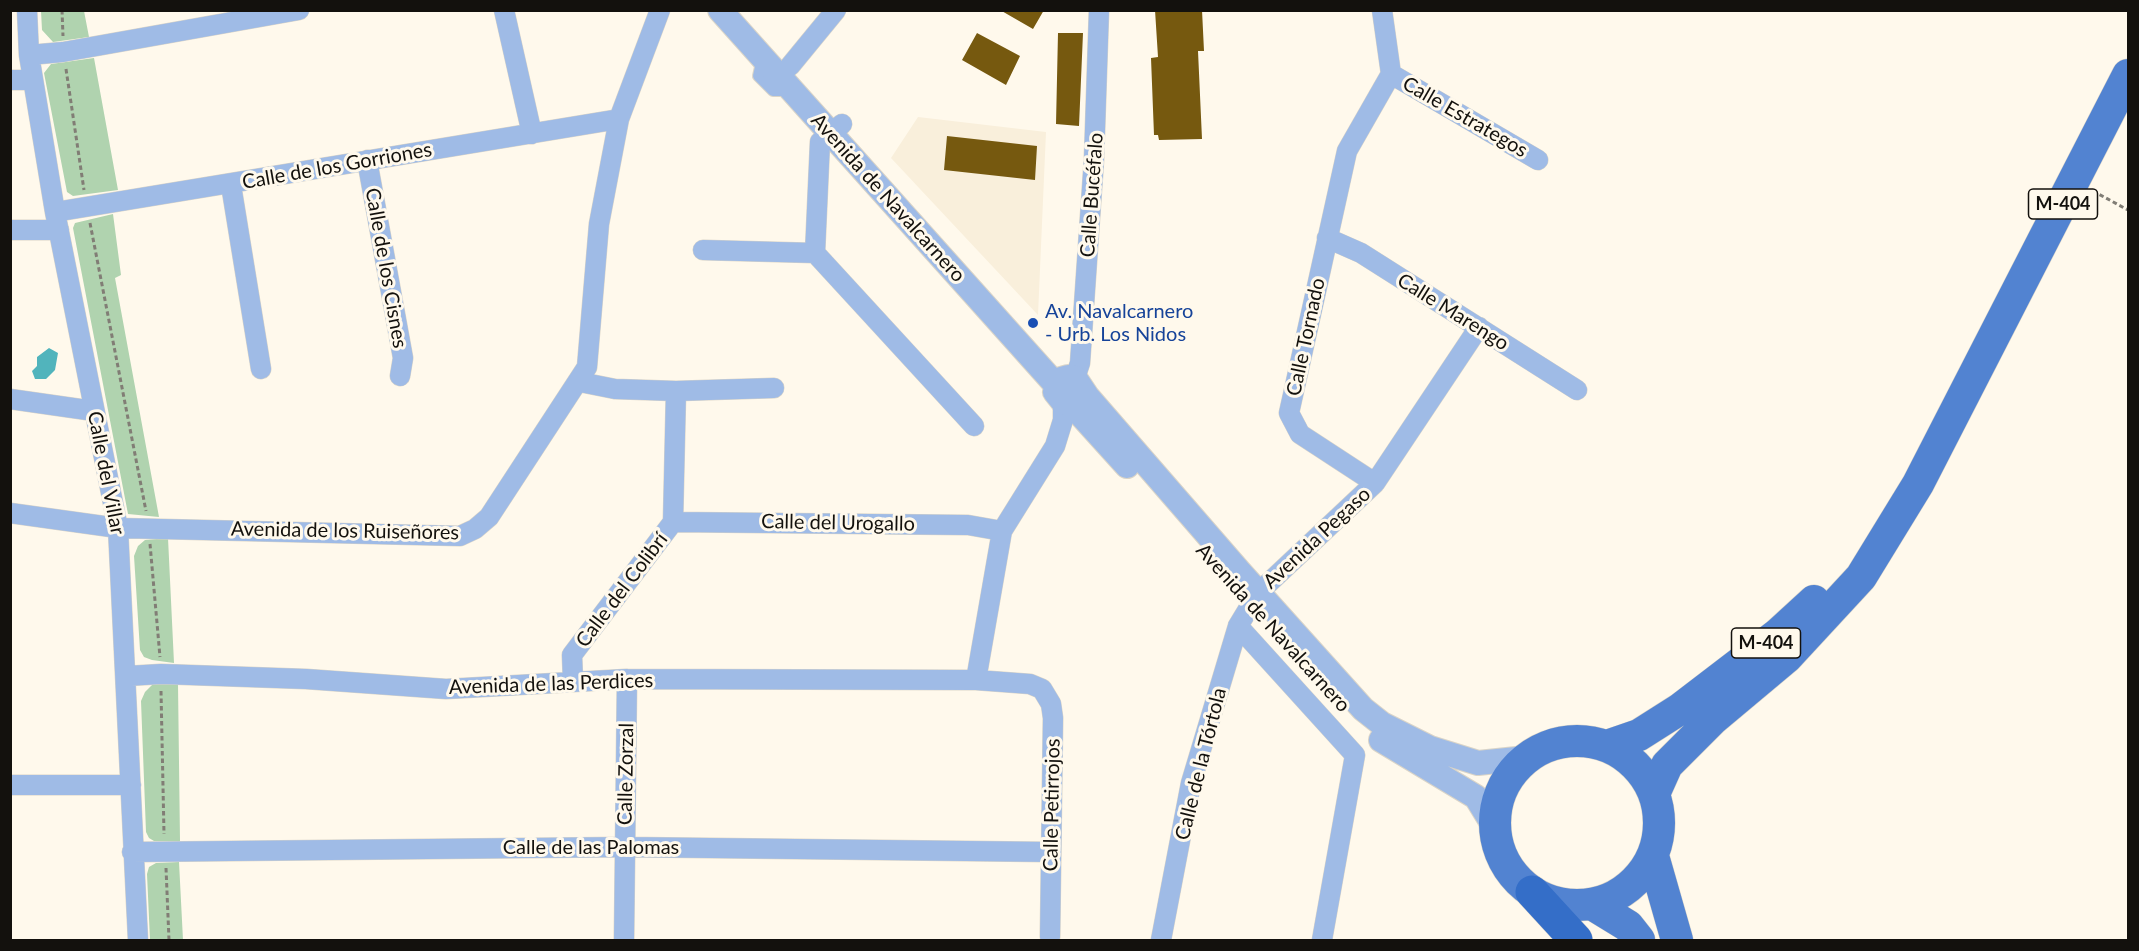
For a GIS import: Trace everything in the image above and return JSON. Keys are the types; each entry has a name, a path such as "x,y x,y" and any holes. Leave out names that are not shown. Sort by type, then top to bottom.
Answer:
{"highway":[{"path":"1532,892 1576,940"}],"main road":[{"name":"M-404","path":"1654,794 1667,765 1713,719 1787,657 1861,577 1918,484 2128,75"},
{"name":"M-404","path":"1607,746 1639,735 1680,710 1778,634 1843,574 1902,509"},
{"name":"M-404","path":"1565,741 1586,741 1607,746 1627,758 1643,774 1654,794 1659,814 1659,836 1653,856 1642,874 1629,888 1611,898 1592,904 1572,906 1551,901 1532,892 1518,880 1506,864 1498,847 1495,828 1501,794 1508,778 1526,759 1544,747 1565,741"},
{"name":"M-404","path":"1653,856 1677,940"},
{"path":"1592,904 1628,926 1639,940"}],"street":[{"name":"Calle del Villar","path":"27,10 29,55 57,221 118,528 127,676 132,852 138,940"},
{"path":"29,55 63,52 299,10"},
{"path":"504,10 532,134"},
{"name":"Avenida de los Ruiseñores","path":"10,513 118,528 460,536 475,530 489,516 580,382 587,367 599,224 619,119 660,10"},
{"name":"Avenida de Navalcarnero","path":"720,10 792,91 836,129"},
{"name":"Avenida de Navalcarnero","path":"740,10 790,66 836,129 1255,598 1363,709 1382,724 1430,748 1478,762 1526,759"},
{"path":"790,66 836,10"},
{"name":"Calle Bucéfalo","path":"1069,389 1080,363 1096,132 1099,10"},
{"path":"1382,10 1391,74"},
{"name":"Calle Estrategos","path":"1391,74 1538,160"},
{"name":"Calle Tornado","path":"1375,483 1300,434 1289,413 1347,151 1391,74"},
{"path":"10,80 33,80"},
{"name":"Calle de los Gorriones","path":"10,230 57,221 87,207 619,119"},
{"path":"836,129 820,142 815,253 974,426"},
{"name":"Calle de los Cisnes","path":"367,160 403,358 400,376"},
{"path":"231,185 261,369"},
{"name":"Calle Marengo","path":"1327,238 1361,254 1576,390"},
{"path":"703,250 815,253"},
{"path":"1375,483 1479,327"},
{"path":"580,382 615,389 676,391 774,388"},
{"path":"976,680 1002,531 1055,446 1069,389"},
{"name":"Calle del Colibrí","path":"573,681 572,655 673,522 676,391"},
{"path":"10,399 94,411"},
{"name":"Avenida Pegaso","path":"1255,598 1375,483"},
{"name":"Calle del Urogallo","path":"673,522 948,525 1002,531"},
{"name":"Avenida de Navalcarnero","path":"1255,598 1311,671 1371,734 1476,797 1495,828"},
{"name":"Calle de la Tórtola","path":"1161,940 1191,783 1238,626 1255,598"},
{"path":"1238,626 1355,755 1322,940"},
{"name":"Avenida de las Perdices","path":"127,676 161,674 306,679 446,689 627,679 976,680 1030,684"},
{"name":"Calle Zorzal","path":"624,940 627,679"},
{"name":"Calle Petirrojos","path":"1030,684 1042,689 1051,704 1053,718 1050,937"},
{"path":"10,785 131,785"},
{"name":"Calle de las Palomas","path":"132,852 625,847 1051,852"}],"path":[{"path":"62,10 63,52 87,207 149,528 161,674 169,940"},
{"path":"2074,182 2128,210"}],"shaded area":[{"path":"918,117 1046,132 1038,315 891,158"}],"green space":[{"path":"41,11 84,11 89,37 53,42 42,30"},
{"path":"94,58 118,190 73,196 67,192 44,73 51,64"},
{"path":"113,214 121,275 115,278 159,517 128,514 73,228 75,223"},
{"path":"168,538 174,663 144,657 140,650 134,556 138,546 145,540"},
{"path":"153,684 178,684 180,841 154,841 146,832 141,701 145,692"},
{"path":"179,862 183,940 150,940 147,874 149,867 156,863"}],"water":[{"path":"49,348 58,353 55,370 46,379 35,379 32,371 37,366 37,357"}],"building":[{"path":"1000,10 1044,10 1033,29"},
{"path":"1155,10 1202,10 1204,51 1198,51 1202,139 1159,140 1158,135 1154,135 1151,58 1158,57"},
{"path":"977,33 1020,56 1006,85 962,60"},
{"path":"1058,33 1083,33 1079,126 1056,124"},
{"path":"947,136 1037,146 1035,180 944,170"}],"place":[{"name":"Av. Navalcarnero - Urb. Los Nidos","path":"1033,323"}]}
